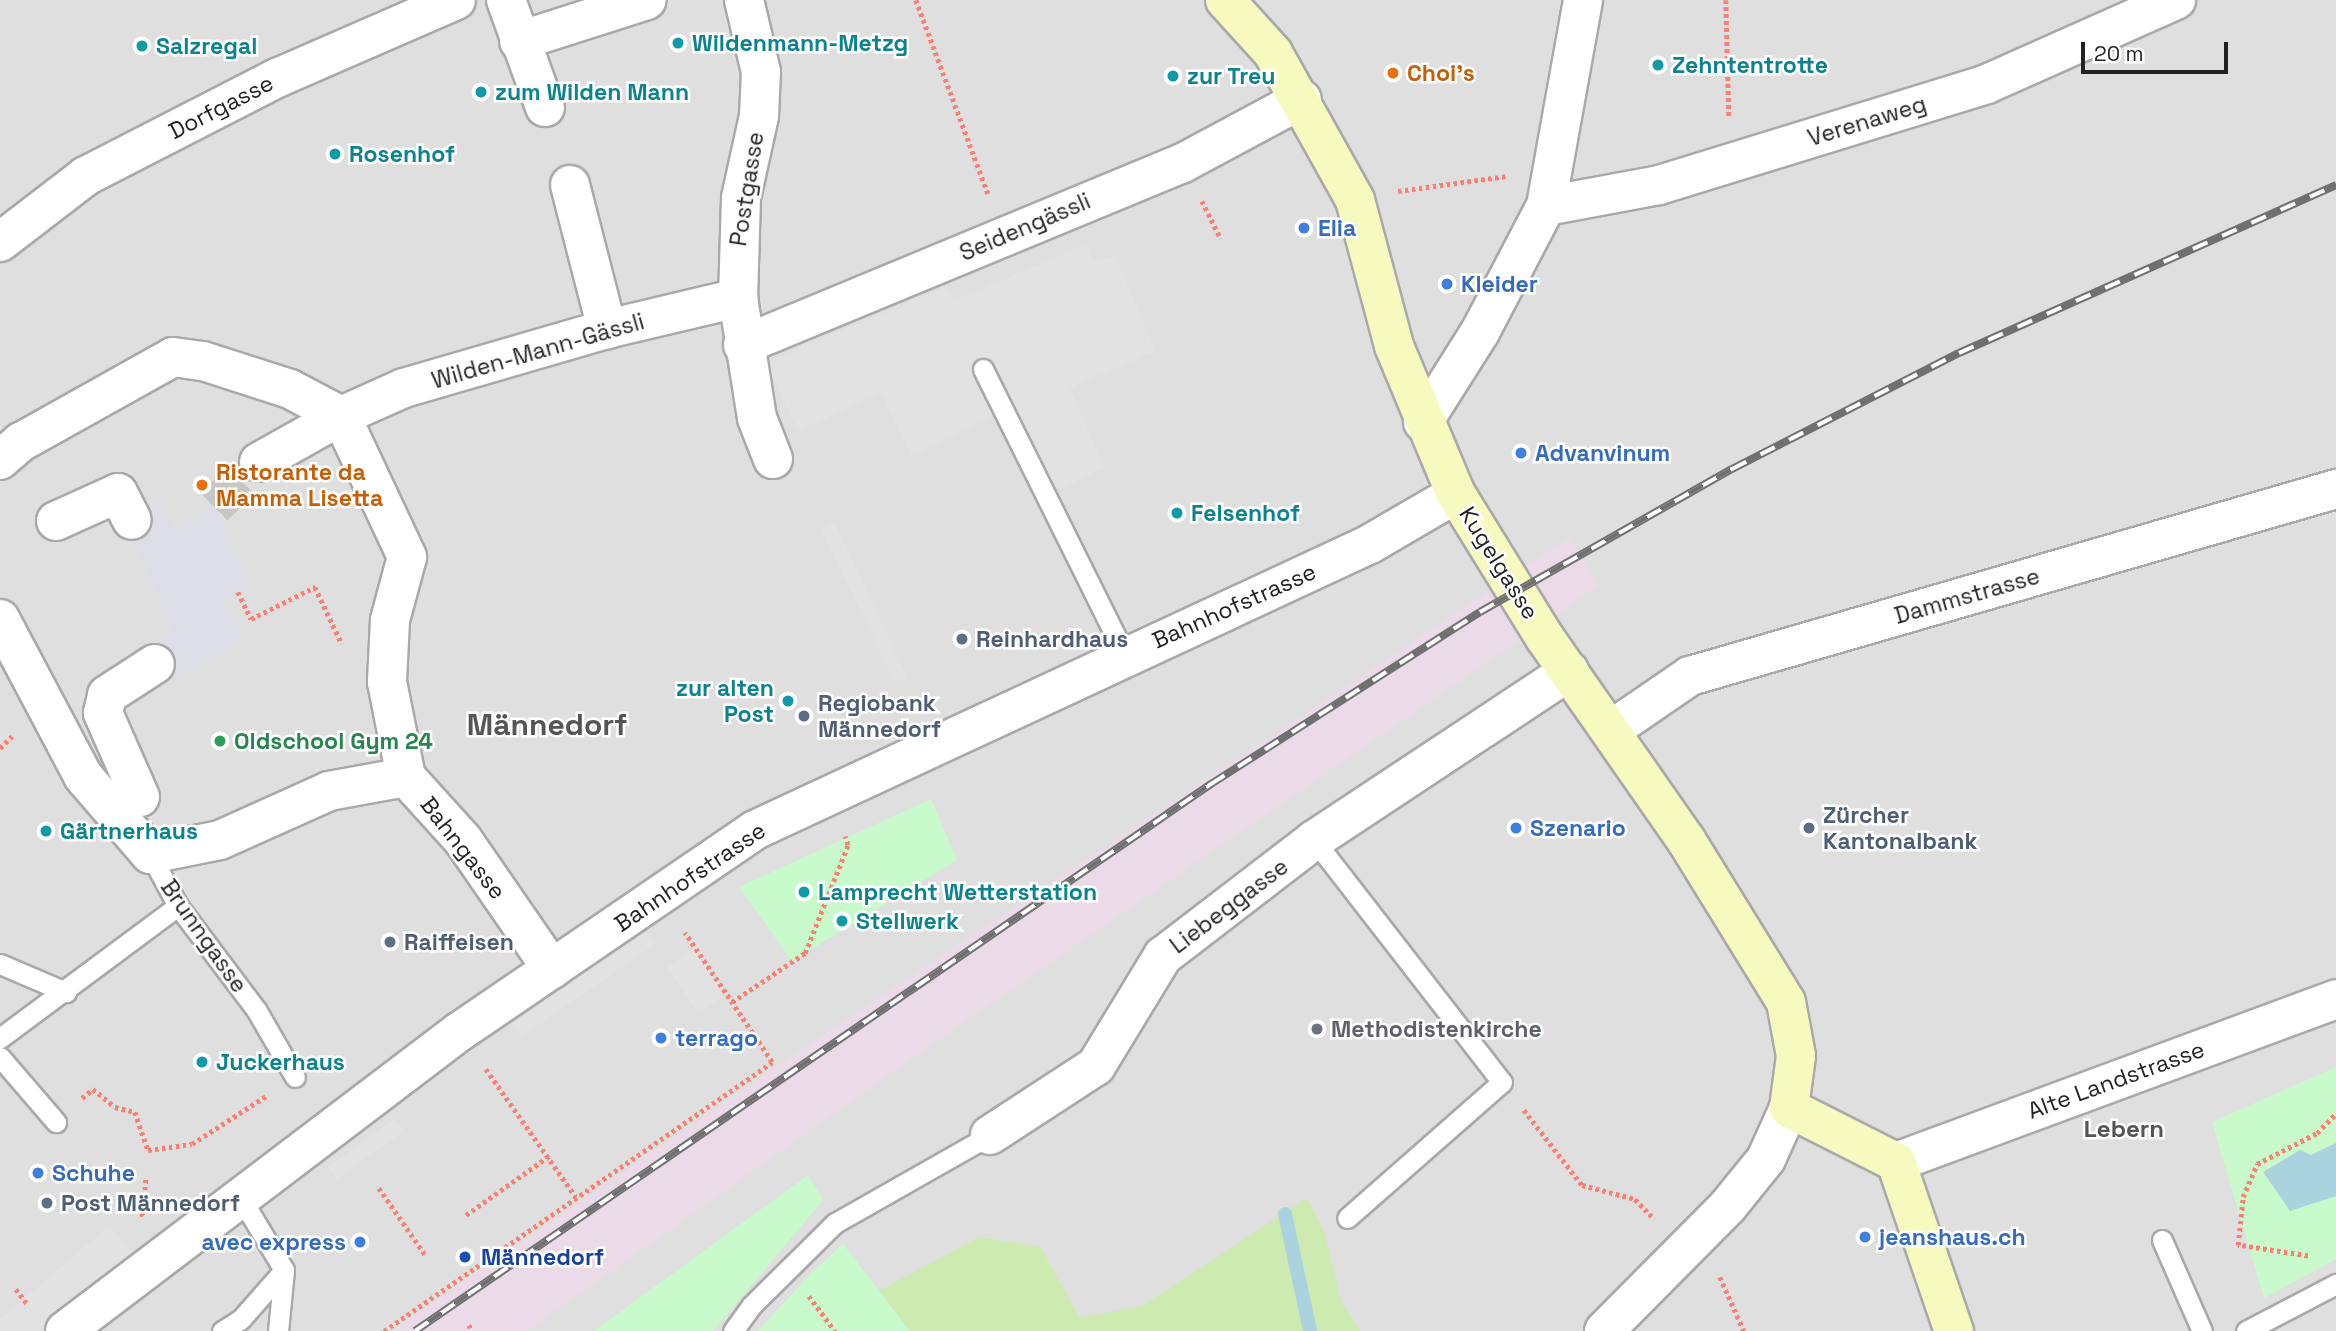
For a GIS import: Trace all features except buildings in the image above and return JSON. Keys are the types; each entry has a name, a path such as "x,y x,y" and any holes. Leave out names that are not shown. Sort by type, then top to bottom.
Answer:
{"street":[{"path":"506,0 545,107"},
{"path":"519,41 647,0"},
{"name":"Postgasse","path":"744,0 761,72 759,116 741,198 738,298 743,345 757,418 773,459"},
{"name":"Kugelgasse","path":"1225,0 1273,52 1302,99 1355,200 1394,346 1423,422 1456,494 1569,671 1686,840 1786,1002 1796,1056 1789,1108"},
{"path":"1423,422 1480,332 1550,188 1583,0"},
{"name":"Verenaweg","path":"1550,188 1659,186 1987,84 2176,0"},
{"name":"Dorfgasse","path":"0,242 86,176 277,78 460,1"},
{"name":"Seidengässli","path":"743,345 1181,164 1302,99"},
{"path":"570,185 607,329"},
{"name":"Wilden-Mann-Gässli","path":"259,462 341,416 404,388 607,329 738,298"},
{"path":"0,460 21,442 173,357 203,361 290,389 341,416 407,557 390,620 387,682 406,778"},
{"name":"Dammstrasse","path":"1611,730 1690,676 2336,489"},
{"path":"56,521 118,493 132,520"},
{"name":"Bahnhofstrasse","path":"65,1331 239,1195 459,1032 755,830 1125,655 1370,544 1456,494"},
{"name":"Brunngasse","path":"0,620 83,776 150,854"},
{"path":"140,797 103,713 107,695 155,664"},
{"name":"Liebeggasse","path":"990,1135 1096,1066 1163,956 1314,841 1569,671"},
{"name":"Bahngasse","path":"150,854 220,840 329,791 406,778 463,840 552,969"},
{"name":"Alte Landstrasse","path":"1896,1161 2336,999"},
{"path":"1604,1331 1743,1188 1766,1160 1789,1108 1896,1161 1954,1331"}],"lane":[{"path":"983,369 1125,655"},
{"path":"1314,841 1502,1082 1347,1218"},
{"name":"Brunngasse","path":"150,854 178,906 257,1011 295,1076"},
{"path":"0,1038 66,992 178,906"},
{"path":"0,964 66,992"},
{"path":"0,1057 57,1122"},
{"name":"Liebeggasse","path":"733,1331 752,1305 835,1223 990,1135"},
{"path":"239,1195 284,1270 278,1331"},
{"path":"2162,1240 2202,1331"},
{"path":"222,1331 241,1319 284,1270"},
{"path":"2247,1331 2336,1284"}],"path":[{"path":"916,0 1004,236"},
{"path":"1726,0 1731,163"},
{"path":"1387,193 1550,188"},
{"path":"238,592 251,620"},
{"path":"732,1002 805,953 848,845 845,838"},
{"path":"384,1331 772,1062 660,896"},
{"path":"459,1032 576,1197"},
{"path":"57,1122 93,1088 115,1107 135,1112 148,1150 192,1144 295,1076"},
{"path":"1502,1082 1582,1185 1635,1199 1660,1224"},
{"path":"2316,1258 2238,1245 2243,1197 2257,1164 2317,1133 2336,1113"},
{"path":"466,1215 549,1156"},
{"path":"136,1207 144,1197 146,1176"},
{"path":"379,1188 426,1256"},
{"path":"1717,1269 1744,1331"},
{"path":"808,1287 804,1291 835,1331"},
{"path":"469,1325 472,1331"}],"shaded area":[{"path":"0,0 2336,0 2336,1331 0,1331"},
{"path":"1087,244 1094,260 1115,256 1155,351 1070,388 1104,468 1045,496 1002,412 912,457 881,393 798,431 766,362 946,287 953,301"},
{"path":"161,504 174,529 214,507 252,585 224,600 245,642 164,684 146,645 174,632 126,523"},
{"path":"834,522 907,677 895,683 821,528"},
{"path":"1570,537 1598,586 928,1047 527,1331 392,1331 834,1027"},
{"path":"646,931 655,944 521,1037 512,1024"},
{"path":"693,948 725,995 698,1013 667,967"},
{"path":"395,1119 404,1131 337,1179 328,1167"},
{"path":"109,1226 133,1254 42,1331 0,1331 0,1319"}],"green space":[{"path":"931,799 957,860 792,961 739,887"},
{"path":"2336,1067 2336,1259 2264,1298 2212,1122"},
{"path":"808,1175 823,1200 713,1331 594,1331"},
{"path":"1307,1198 1324,1231 1341,1301 1360,1331 910,1331 879,1291 979,1237 1041,1247 1079,1318 1142,1306"},
{"path":"843,1244 910,1331 758,1331 812,1272"}],"water":[{"path":"2336,1143 2336,1196 2290,1211 2263,1172 2300,1150 2311,1155"}],"waterway":[{"path":"1285,1214 1310,1331"}],"tunnel":[{"path":"214,507 259,462"}],"railway":[{"path":"415,1331 1211,784 1480,612 1732,469 1959,353 2336,185"}],"place":[{"name":"Wildenmann-Metzg","path":"678,43"},
{"name":"Salzregal","path":"142,46"},
{"name":"Zehntentrotte","path":"1658,65"},
{"name":"Choi's","path":"1393,73"},
{"name":"zur Treu","path":"1173,76"},
{"name":"zum Wilden Mann","path":"481,92"},
{"name":"Rosenhof","path":"335,154"},
{"name":"Elia","path":"1304,228"},
{"name":"Kleider","path":"1447,284"},
{"name":"Advanvinum","path":"1521,453"},
{"name":"Ristorante da Mamma Lisetta","path":"202,485"},
{"name":"Felsenhof","path":"1177,513"},
{"name":"Reinhardhaus","path":"962,639"},
{"name":"zur alten Post","path":"788,701"},
{"name":"Regiobank Männedorf","path":"804,716"},
{"name":"Oldschool Gym 24","path":"220,741"},
{"name":"Szenario","path":"1516,828"},
{"name":"Zürcher Kantonalbank","path":"1809,828"},
{"name":"Gärtnerhaus","path":"46,831"},
{"name":"Lamprecht Wetterstation","path":"804,892"},
{"name":"Stellwerk","path":"842,921"},
{"name":"Raiffeisen","path":"390,942"},
{"name":"Methodistenkirche","path":"1317,1029"},
{"name":"terrago","path":"661,1038"},
{"name":"Juckerhaus","path":"202,1062"},
{"name":"Schuhe","path":"38,1173"},
{"name":"Post Männedorf","path":"47,1203"},
{"name":"jeanshaus.ch","path":"1865,1237"},
{"name":"avec express","path":"360,1242"},
{"name":"Männedorf","path":"465,1257"}],"district":[{"name":"Männedorf","path":"547,725"},
{"name":"Lebern","path":"2124,1129"}]}
